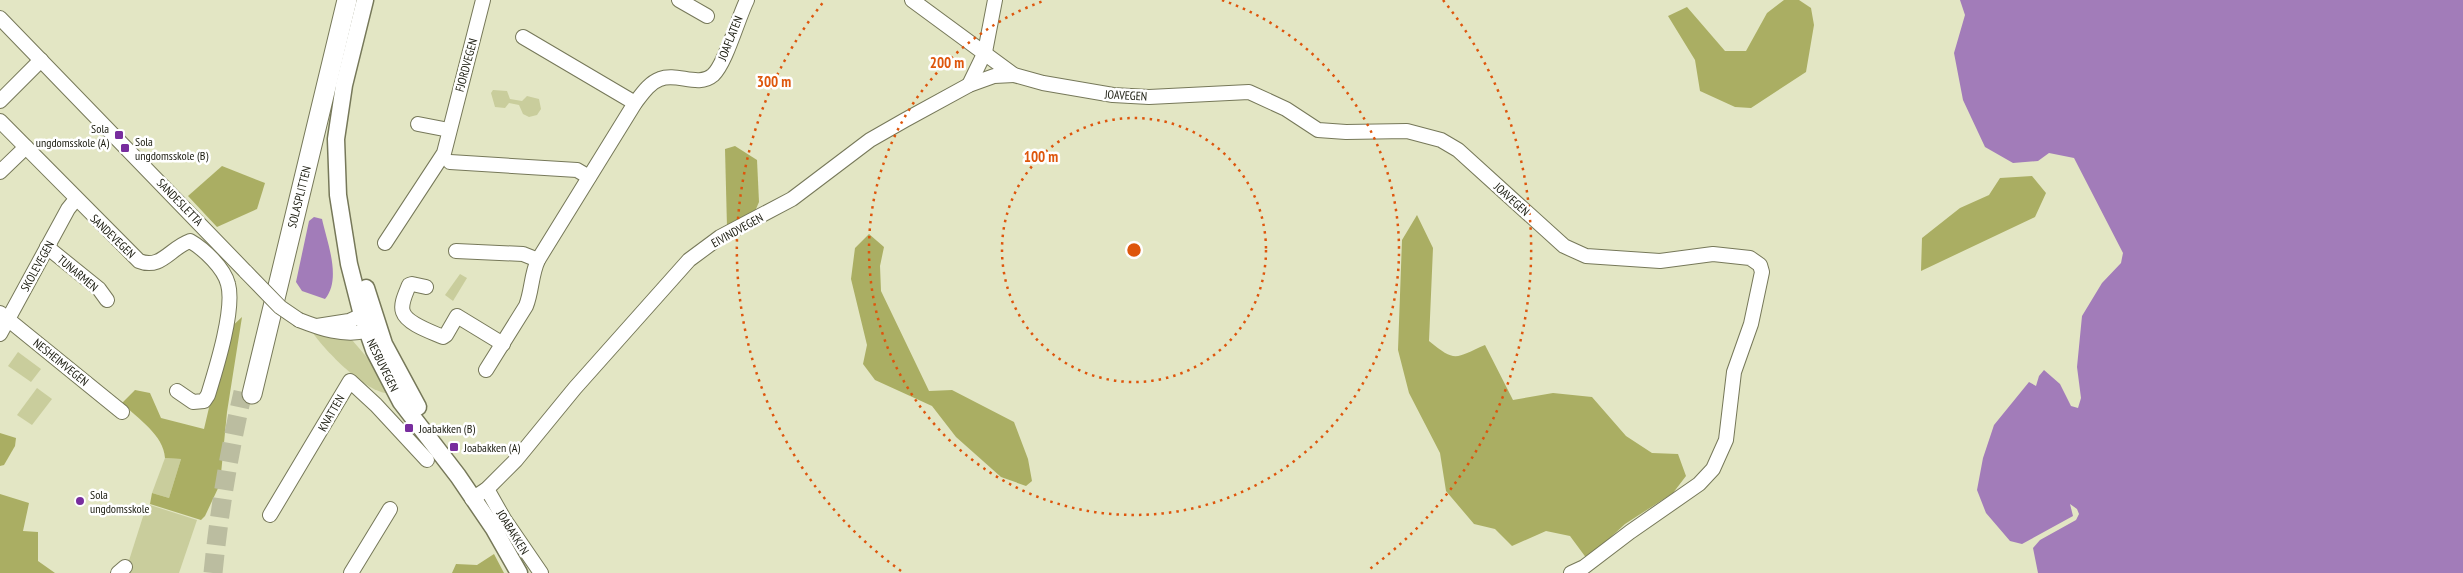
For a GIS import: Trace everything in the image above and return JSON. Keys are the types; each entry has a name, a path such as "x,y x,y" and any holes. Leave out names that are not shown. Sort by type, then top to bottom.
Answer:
{"highway":[{"name":"SOLASPLITTEN","path":"336,0 257,321 247,393 348,0"}],"main road":[{"name":"NESBUVEGEN","path":"365,0 344,85 336,139 338,195 349,264 387,378 433,456 458,476 494,529 520,573"}],"street":[{"name":"FJORDVEGEN","path":"385,243 440,158 483,0"},
{"path":"679,0 707,16"},
{"name":"JOAFLATEN","path":"486,370 531,294 534,269 538,260 635,103 650,85 658,80 675,76 699,80 713,74 722,60 747,0"},
{"name":"JOAVEGEN","path":"912,0 1014,75 1043,83 1113,95 1149,97 1250,92 1286,108 1318,130 1346,132 1407,131 1441,140 1458,150 1564,246 1586,256 1660,260 1713,254 1750,258 1760,265 1762,272 1758,297 1751,324 1734,372 1726,440 1713,469 1700,484 1630,532 1584,567 1571,573"},
{"path":"969,85 985,52 995,0"},
{"name":"SANDESLETTA","path":"0,18 280,306 299,320 317,326 349,320 368,322"},
{"path":"523,38 635,103"},
{"path":"0,101 44,64"},
{"name":"EIVINDVEGEN","path":"472,499 487,489 516,460 575,388 689,260 720,238 792,199 870,140 969,85 994,76 1014,75"},
{"name":"SANDEVEGEN","path":"0,121 139,261 156,264 181,244 190,241 210,258 228,283 229,311 208,395 204,401 193,402 178,391"},
{"path":"418,124 449,130"},
{"path":"0,172 26,147"},
{"path":"450,162 577,170 589,177"},
{"name":"SKOLEVEGEN","path":"0,334 4,316 76,199"},
{"name":"TUNARMEN","path":"47,247 99,289 107,300"},
{"path":"456,251 523,254 538,260"},
{"path":"426,287 409,285 402,305 403,313 409,320 443,337 457,316 502,344"},
{"name":"NESHEIMVEGEN","path":"4,316 122,412"},
{"name":"KNATTEN","path":"270,514 350,381 433,456"},
{"name":"JOABAKKEN","path":"487,489 504,519 541,573"},
{"path":"351,573 390,509"}],"green space":[{"path":"1784,0 1799,0 1811,8 1814,25 1806,72 1751,108 1735,107 1700,91 1695,60 1668,16 1687,7 1725,51 1746,51 1767,13"},
{"path":"493,90 507,91 510,99 522,101 527,96 539,99 541,109 537,115 529,117 523,114 519,105 509,103 505,108 495,107 491,93"},
{"path":"735,146 757,160 759,202 753,216 727,227 725,149"},
{"path":"222,166 265,183 257,209 217,227 188,196"},
{"path":"2032,176 2046,193 2035,217 1921,271 1922,238 1960,208 1989,195 2000,178"},
{"path":"1417,215 1433,248 1429,341 1445,353 1456,356 1485,345 1513,400 1553,393 1592,397 1626,436 1652,453 1678,454 1686,476 1673,493 1625,524 1587,559 1570,536 1546,531 1512,546 1495,529 1474,524 1446,491 1440,453 1409,393 1398,350 1402,240"},
{"path":"869,234 884,247 880,266 881,291 929,391 952,390 1014,422 1028,459 1032,481 1026,486 1001,477 956,437 932,406 875,380 863,364 867,345 851,279 855,248"},
{"path":"460,274 467,278 453,301 445,295"},
{"path":"242,317 227,412 220,484 205,516 201,520 150,504 152,493 169,498 181,459 165,458 160,442 155,434 122,403 135,390 150,393 161,418 204,429 227,331"},
{"path":"313,333 352,340 377,369 391,393 382,392 360,381 327,351"},
{"path":"18,352 41,369 31,382 8,366"},
{"path":"37,388 52,399 32,425 17,415"},
{"path":"0,433 16,438 15,446 4,465 0,466"},
{"path":"165,458 181,459 169,498 152,493"},
{"path":"0,494 29,503 23,531 38,532 38,561 55,573 0,573"},
{"path":"147,504 197,520 179,573 125,573"},
{"path":"494,554 504,573 452,573 456,564 477,565"}],"shaded area":[{"path":"1960,0 2463,0 2463,573 2038,573 2033,548 2040,540 2076,520 2079,514 2077,509 2070,504 2073,516 2022,544 2010,541 1986,513 1977,490 1983,458 1994,425 2029,382 2036,386 2039,376 2044,370 2060,384 2071,406 2078,408 2081,398 2077,367 2082,316 2102,283 2121,263 2123,253 2074,158 2049,153 2038,161 2013,163 1985,147 1963,100 1954,53 1965,15"},
{"path":"314,217 322,219 332,260 332,281 330,291 325,299 302,291 296,282 309,221"}],"tunnel":[{"path":"213,573 225,482 243,392"}],"place":[{"name":"Sola ungdomsskole (A)","path":"119,135"},
{"name":"Sola ungdomsskole (B)","path":"125,148"},
{"name":"Joabakken (B)","path":"409,428"},
{"name":"Joabakken (A)","path":"454,447"},
{"name":"Sola ungdomsskole","path":"80,501"}]}
